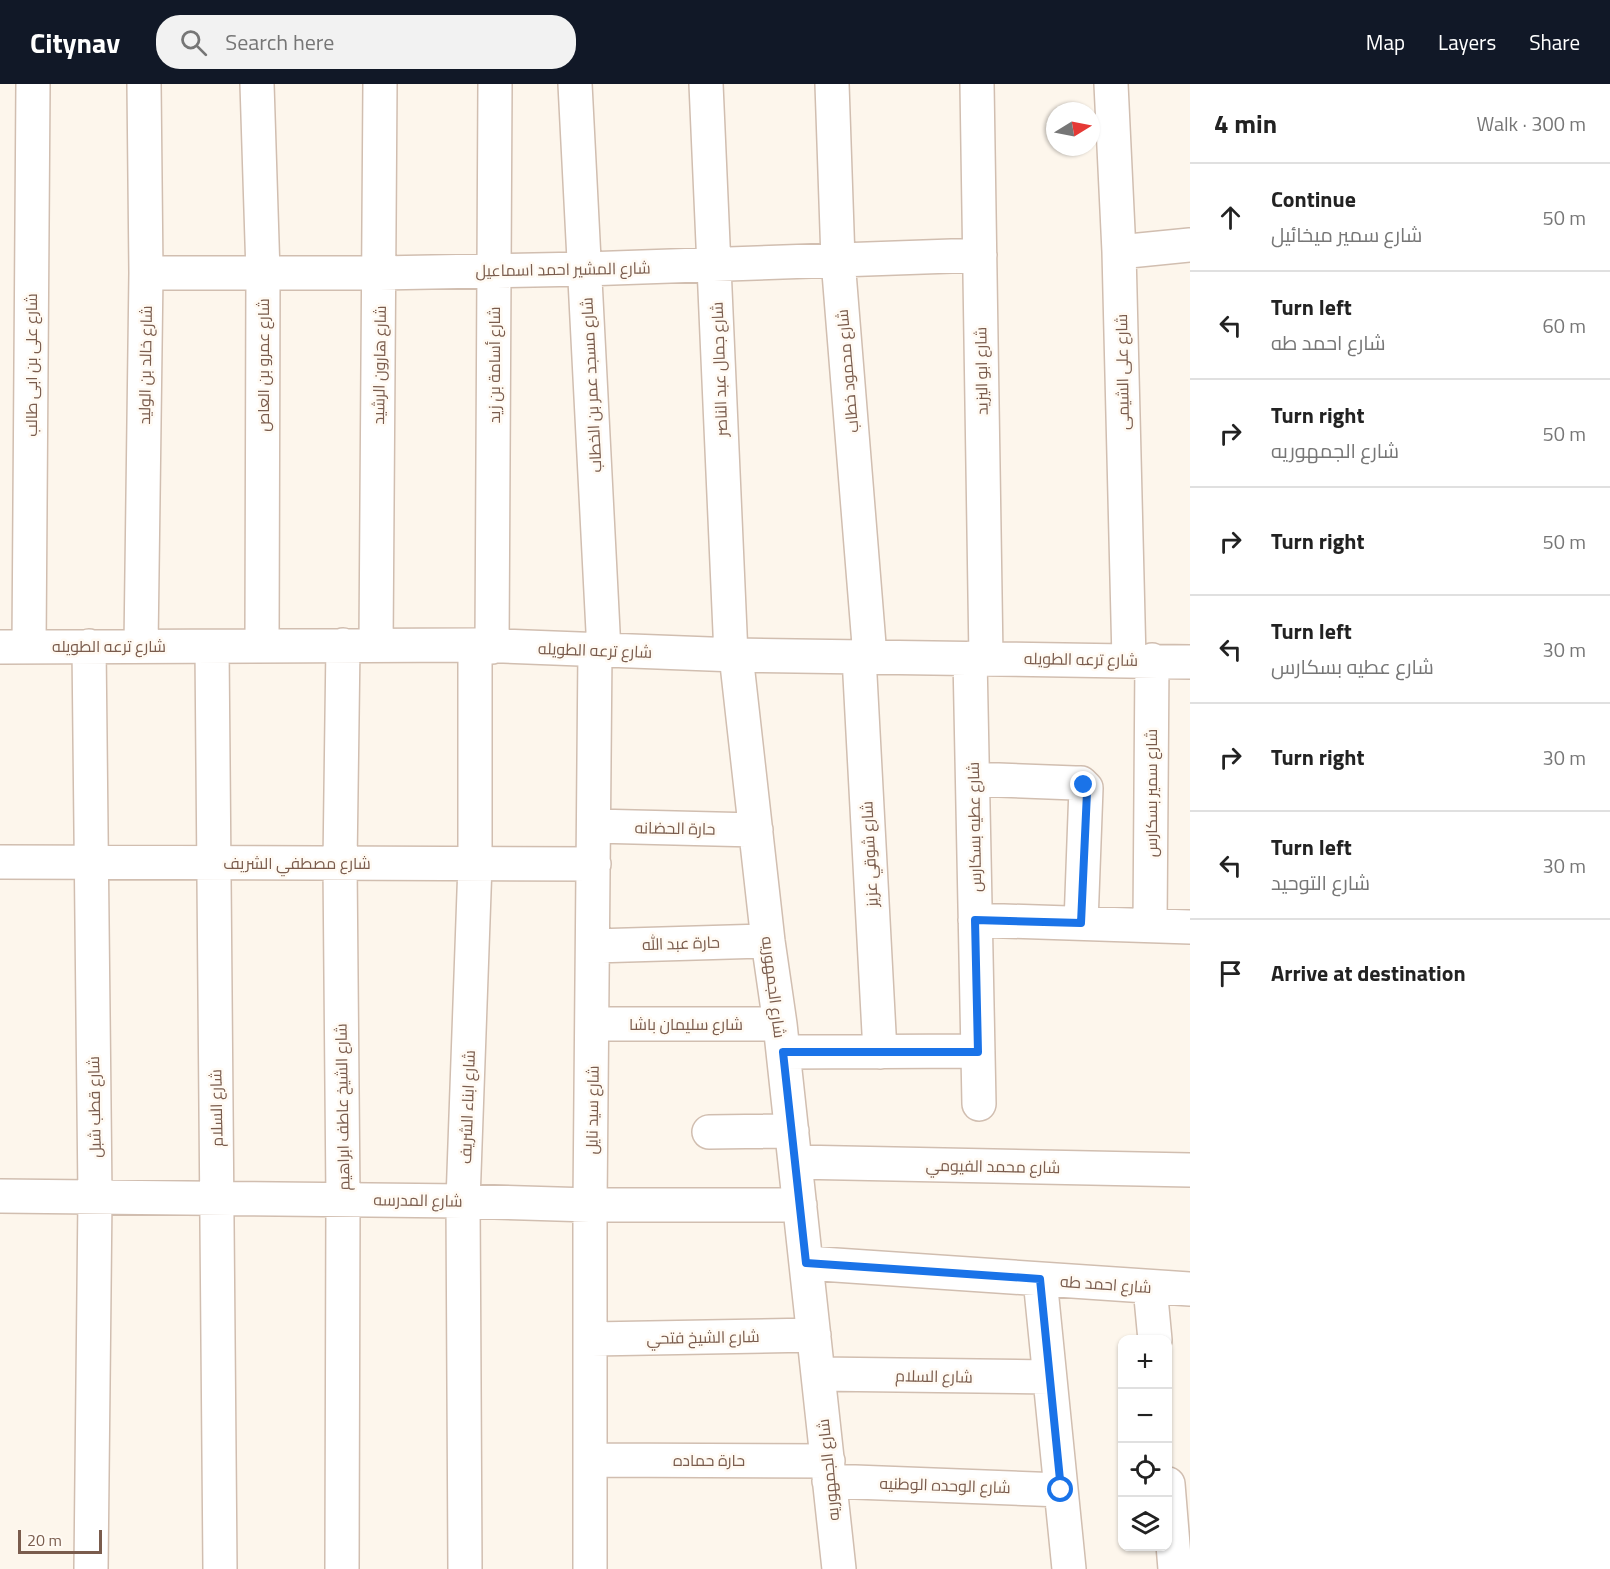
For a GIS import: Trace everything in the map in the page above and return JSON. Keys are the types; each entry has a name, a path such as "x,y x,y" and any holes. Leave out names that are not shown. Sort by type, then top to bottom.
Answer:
{"street":[{"name":"شارع على بن ابى طالب","path":"15,647 33,84"},
{"name":"شارع خالد بن الوليد","path":"141,646 146,273 144,84"},
{"name":"شارع عمرو بن العاص","path":"257,84 263,273 262,646"},
{"name":"شارع هارون الرشيد","path":"376,645 380,84"},
{"name":"شارع أسامة بن زيد","path":"484,646 495,271 495,84"},
{"name":"شارع مسجد عمر بن الخطاب","path":"575,84 600,651"},
{"name":"شارع جمال عبد الناصر","path":"706,84 733,655"},
{"name":"شارع محمود خطاب","path":"832,84 838,260 864,657"},
{"name":"شارع ابو اليزيد","path":"978,84 980,255 978,658"},
{"name":"شارع على الشيمى","path":"1112,84 1141,660"},
{"path":"1119,252 1190,245"},
{"name":"شارع المشير احمد اسماعيل","path":"146,273 585,270 980,255"},
{"name":"شارع الشيخ عاطف ابراهيم","path":"342,1569 343,1199 340,864 343,645"},
{"name":"شارع قطب شبل","path":"89,646 95,1197 91,1569"},
{"name":"شارع ترعه الطويله","path":"15,647 484,646 733,655 1190,662"},
{"name":"شارع ابناء الشريف","path":"465,1569 463,1201 484,646"},
{"name":"شارع السلام","path":"212,647 212,863 220,1569"},
{"name":"شارع سيد نايل","path":"590,1569 592,1339 590,1205 594,826 600,651"},
{"name":"شارع الجمهوريه","path":"733,655 781,1038 839,1569"},
{"name":"شارع شوقي عزيز","path":"864,657 880,1052"},
{"name":"شارع عطيه بسكارس","path":"978,658 973,779 979,1104"},
{"name":"شارع سمير بسكارس","path":"1141,660 1150,925"},
{"path":"973,779 1084,785 1087,792 1081,923"},
{"name":"حارة الحضانه","path":"594,826 756,830"},
{"name":"شارع مصطفي الشريف","path":"0,862 594,864"},
{"path":"975,920 1190,927"},
{"name":"حارة عبد الله","path":"594,946 768,941"},
{"name":"شارع سليمان باشا","path":"593,1024 781,1038 880,1052 978,1052"},
{"name":"شارع محمد الفيومي","path":"709,1132 793,1146 1190,1170"},
{"name":"شارع المدرسه","path":"0,1196 343,1199 590,1205 800,1204"},
{"name":"شارع احمد طه","path":"806,1263 1190,1289"},
{"path":"1040,1279 1069,1569"},
{"path":"1150,1287 1155,1335"},
{"name":"شارع الشيخ فتحي","path":"592,1339 814,1335"},
{"name":"شارع السلام","path":"818,1374 1050,1377"},
{"name":"حارة حماده","path":"591,1460 828,1471"},
{"name":"شارع الوحده الوطنيه","path":"828,1471 1061,1490"},
{"path":"1168,1497 1175,1569"}],"route":[{"path":"1061,1490 1040,1279 806,1263 783,1052 978,1052 975,920 1081,923 1087,792 1084,785"}]}
